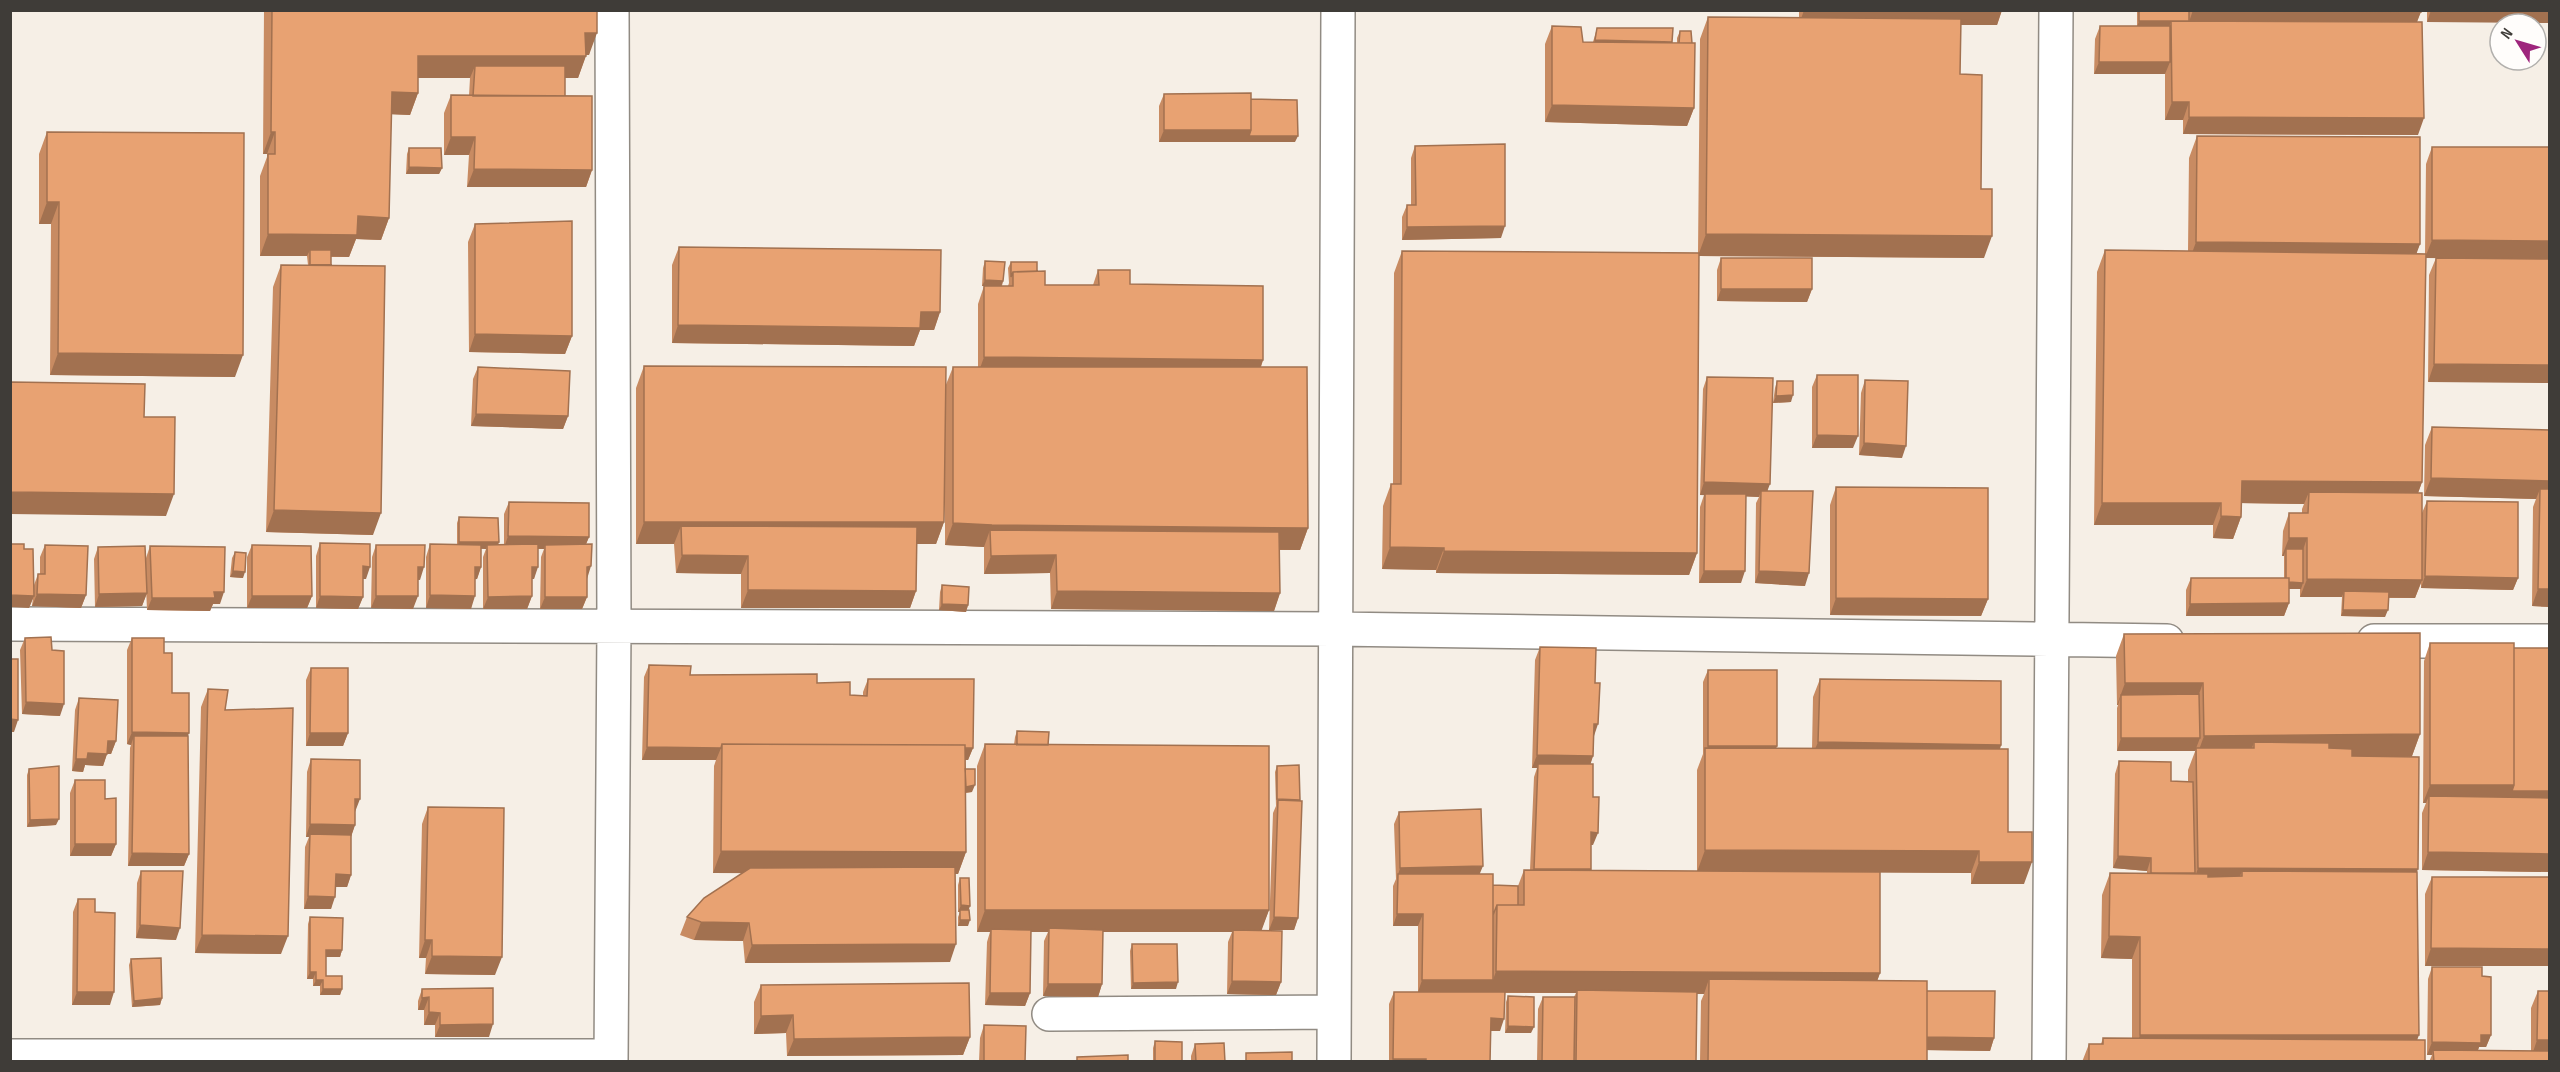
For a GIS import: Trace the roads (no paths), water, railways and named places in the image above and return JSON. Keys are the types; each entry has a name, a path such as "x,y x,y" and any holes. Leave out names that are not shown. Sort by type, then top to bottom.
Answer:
{"street":[{"path":"10,1056 611,1059 614,625 612,10"},
{"path":"1334,1062 1338,10"},
{"path":"2049,1062 2056,10"},
{"path":"10,624 1335,629 2194,641"},
{"path":"2348,641 2550,641"},
{"path":"1049,1014 1334,1012"}]}
